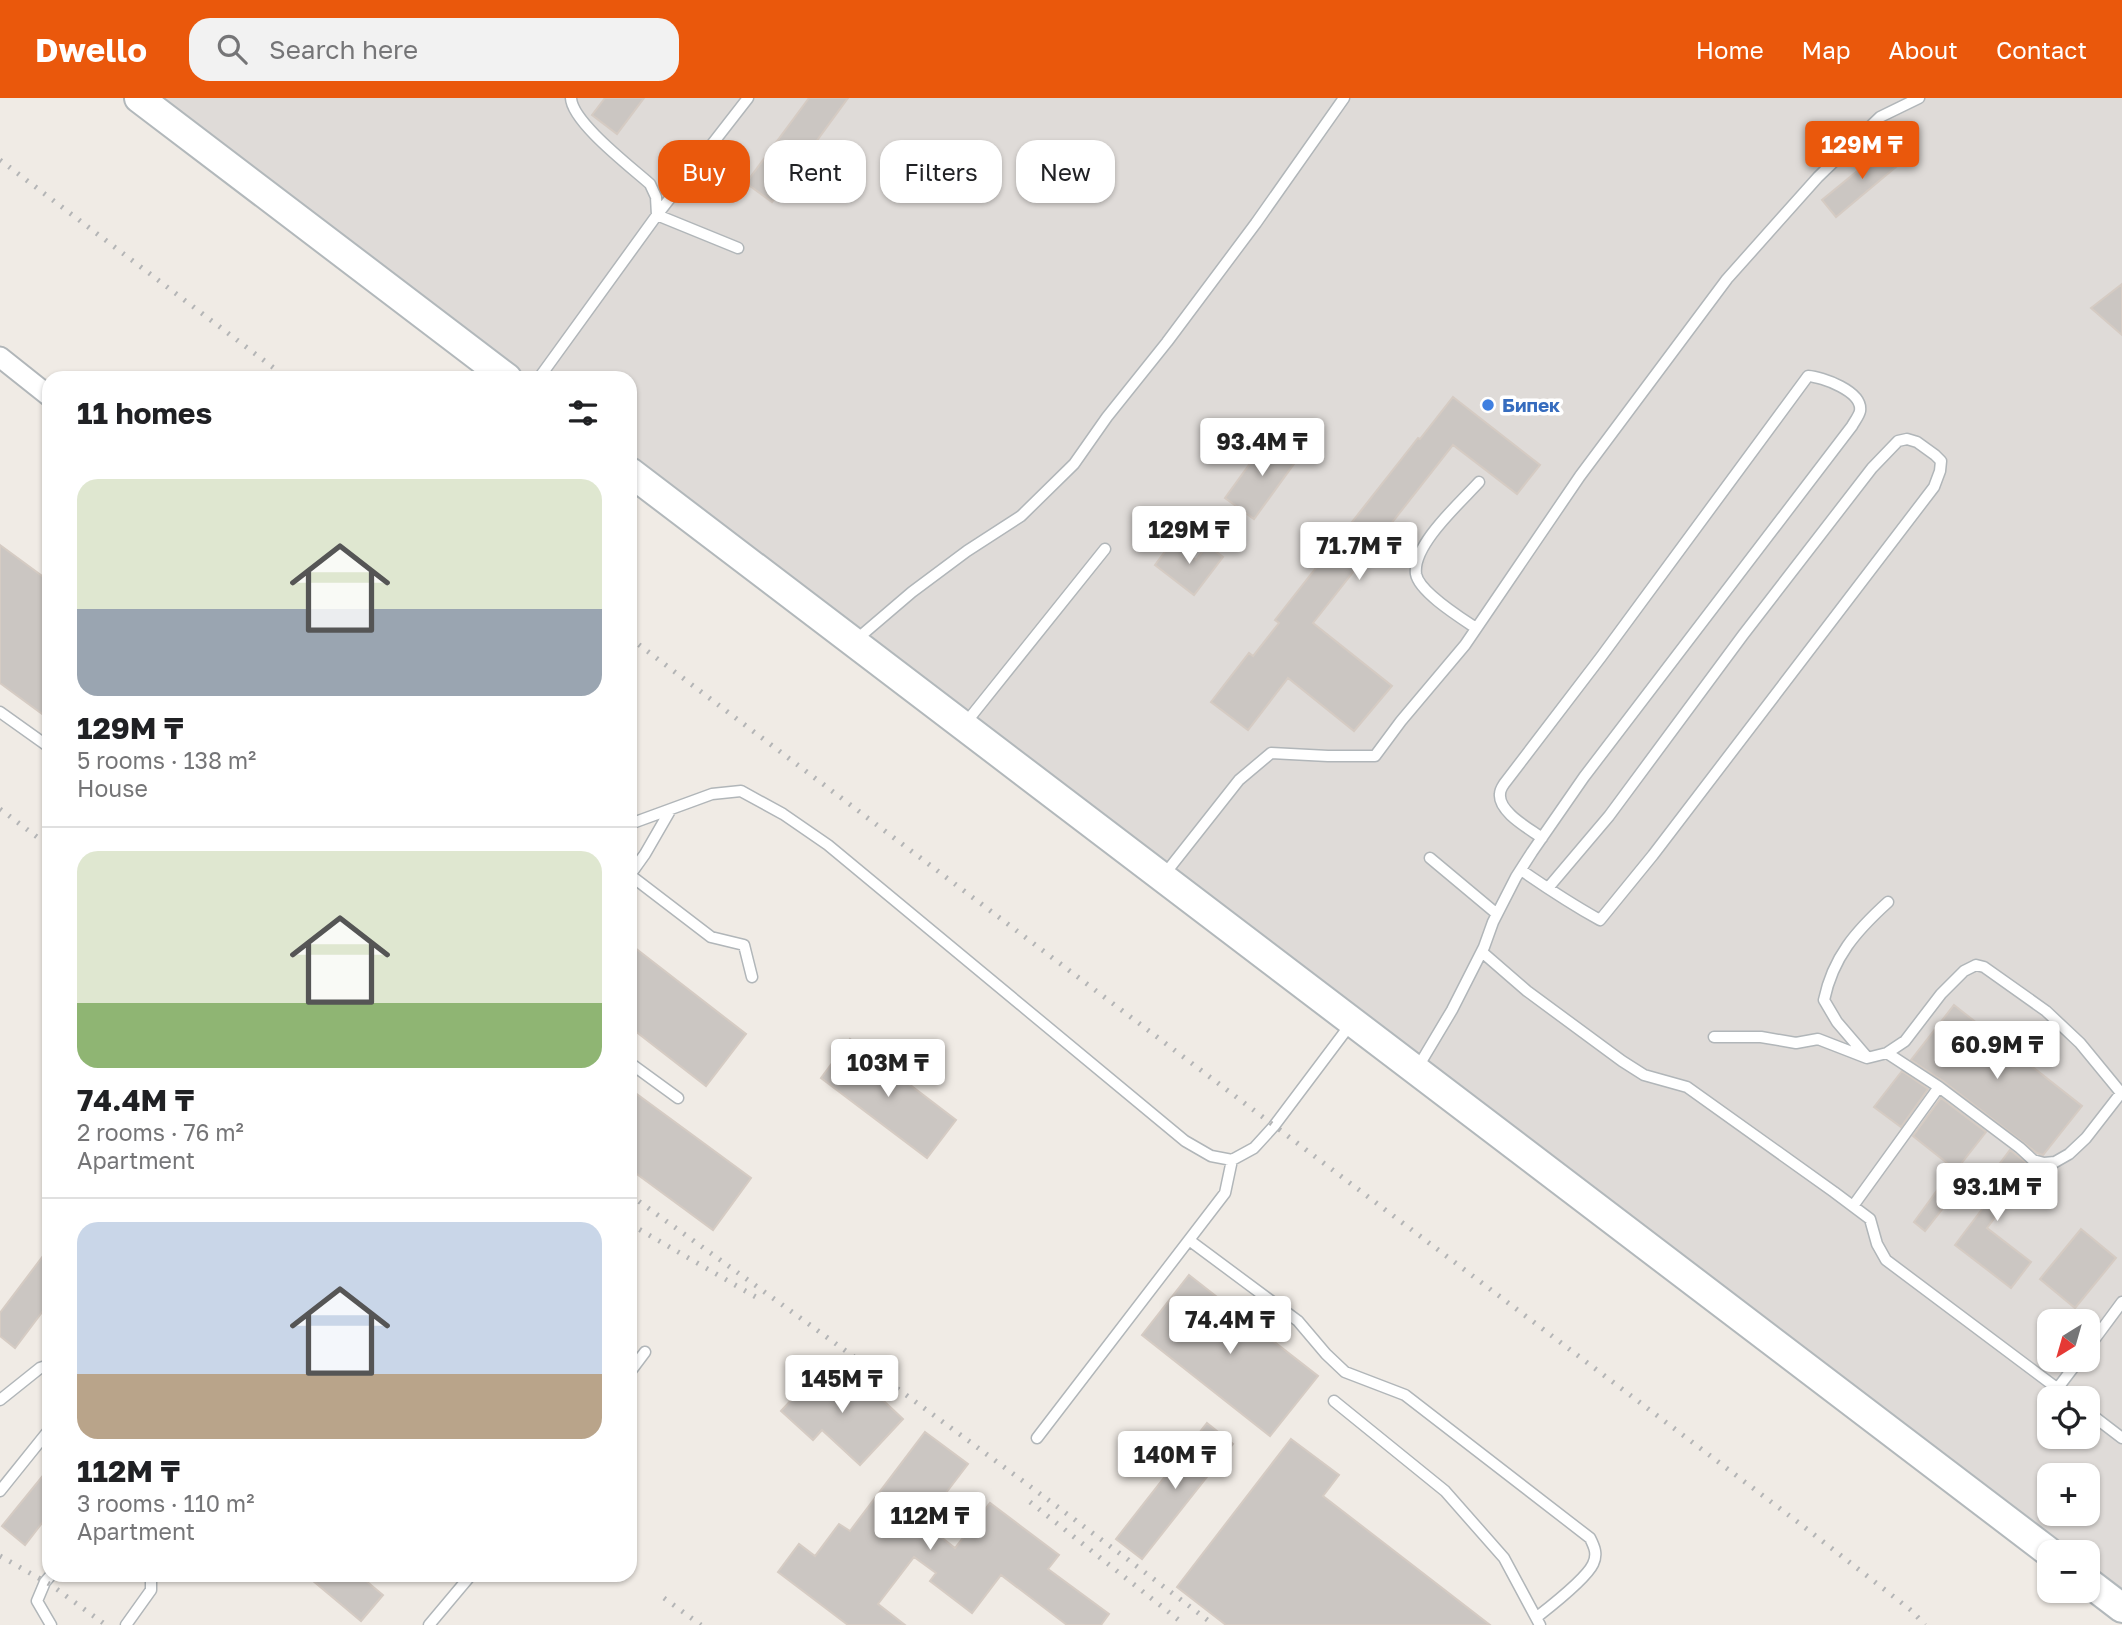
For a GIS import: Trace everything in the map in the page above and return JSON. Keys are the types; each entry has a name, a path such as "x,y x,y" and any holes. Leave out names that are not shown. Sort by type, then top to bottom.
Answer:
{"main road":[{"path":"139,98 498,371"},
{"path":"637,477 2037,1543"},
{"path":"2100,1591 2122,1608"}],"street":[{"path":"0,357 42,390"}],"lane":[{"path":"571,98 571,103 583,123 650,184 656,197 657,215"},
{"path":"544,371 657,215 748,98"},
{"path":"854,642 912,592 967,551 1021,516 1074,464 1256,223 1344,98"},
{"path":"1162,877 1239,780 1271,753 1375,755 1465,645 1580,476 1727,279 1818,177 1903,98"},
{"path":"1880,117 1919,98"},
{"path":"657,215 738,248"},
{"path":"1416,1070 1452,1010 1482,952 1497,914 1542,838 1584,777 1852,426 1860,411 1858,401 1844,389 1828,379 1808,376 1601,657 1504,783 1499,795 1503,807 1542,838"},
{"path":"1521,870 1572,905 1600,920 1934,487 1941,461 1935,455 1917,442 1907,439 1898,441 1872,468 1743,635 1609,817 1548,888"},
{"path":"1476,628 1446,609 1422,585 1416,575 1419,557 1428,538 1479,482"},
{"path":"963,726 1104,549"},
{"path":"0,712 42,742"},
{"path":"637,821 712,794 741,791 783,814 828,845 1185,1141 1211,1156 1232,1160 1254,1148 1274,1126 1352,1021"},
{"path":"637,865 671,809"},
{"path":"1430,858 1497,914"},
{"path":"637,880 711,937 744,945 752,977"},
{"path":"1867,1058 1837,1023 1824,1000 1836,963 1860,928 1888,902"},
{"path":"1482,952 1527,990 1622,1061 1644,1075 1687,1087 1853,1206 1870,1219 1877,1244 1886,1260 2053,1386"},
{"path":"1714,1037 1761,1037 1796,1043 1818,1039 1867,1058 1887,1053 1905,1041 1941,994 1964,971 1976,965 1984,967 2046,1011 2080,1043 2122,1094 2086,1139 2069,1154 2055,1162 2044,1163 2033,1160 1939,1087 1887,1053"},
{"path":"637,1068 678,1098"},
{"path":"1853,1206 1939,1087"},
{"path":"1037,1438 1225,1193 1232,1160"},
{"path":"1189,1240 1298,1321 1345,1372 1405,1395 1590,1538 1596,1549 1593,1564 1538,1621 1504,1559 1445,1491 1334,1401"},
{"path":"2100,1332 2122,1302"},
{"path":"637,1362 645,1352"},
{"path":"0,1400 42,1367"},
{"path":"2059,1386 2070,1372"},
{"path":"2100,1421 2122,1438"},
{"path":"0,1491 42,1439"},
{"path":"45,1582 37,1601 51,1625"},
{"path":"127,1625 150,1590 151,1582"},
{"path":"429,1625 465,1582"}],"shaded area":[{"path":"138,98 2122,98 2122,1608 2100,1591 2100,1540 2037,1540 2037,1544 637,477 637,371 497,371"}],"building":[{"path":"605,98 644,98 617,134 592,115"},
{"path":"809,98 848,98 817,140 778,140"},
{"path":"1888,146 1902,162 1836,217 1822,200"},
{"path":"764,159 764,196 750,186 750,178"},
{"path":"2122,284 2122,335 2091,308"},
{"path":"1453,397 1540,465 1517,494 1453,445 1313,623 1392,686 1354,731 1288,678 1248,730 1211,702 1249,653 1253,656 1279,623 1275,620"},
{"path":"1270,436 1299,457 1254,519 1225,498"},
{"path":"1172,542 1196,560 1207,545 1223,557 1194,595 1155,565"},
{"path":"0,545 42,576 42,714 0,683"},
{"path":"637,949 746,1034 706,1086 637,1032"},
{"path":"1954,1005 2082,1106 2043,1155 1911,1060"},
{"path":"850,1039 956,1120 927,1158 821,1078"},
{"path":"1902,1071 1928,1089 1901,1127 1874,1107"},
{"path":"637,1094 751,1178 713,1230 637,1174"},
{"path":"1941,1098 1986,1132 1956,1170 1913,1136"},
{"path":"2010,1150 2033,1168 1987,1228 2031,1262 2011,1288 1955,1245 1989,1200 1979,1191"},
{"path":"1949,1174 1962,1184 1925,1231 1914,1222"},
{"path":"2081,1229 2116,1258 2075,1308 2040,1279"},
{"path":"42,1257 42,1312 15,1348 0,1336 0,1313"},
{"path":"1189,1275 1318,1376 1270,1436 1142,1335"},
{"path":"824,1365 862,1400 871,1389 903,1419 860,1465 822,1430 813,1440 781,1411"},
{"path":"1207,1423 1233,1444 1142,1559 1116,1539"},
{"path":"925,1432 968,1464 923,1523 955,1548 990,1503 1059,1555 1048,1569 1109,1614 1101,1625 1067,1625 1001,1575 972,1613 930,1581 936,1573 914,1557 878,1604 905,1625 848,1625 778,1572 799,1544 815,1556 839,1524 850,1531"},
{"path":"1291,1439 1339,1475 1323,1496 1490,1625 1226,1625 1177,1587"},
{"path":"42,1477 42,1523 25,1545 2,1526"},
{"path":"314,1582 367,1582 383,1595 361,1621"}],"railway":[{"path":"0,160 278,371"},
{"path":"637,643 1803,1526 1912,1611 1925,1625"},
{"path":"0,809 42,841"},
{"path":"637,1200 923,1408 1214,1625"},
{"path":"637,1228 761,1300"},
{"path":"1030,1502 1185,1625"},
{"path":"0,1556 42,1580"},
{"path":"46,1582 106,1625"},
{"path":"664,1598 701,1625"}],"place":[{"name":"Бипек","path":"1488,405"}]}
